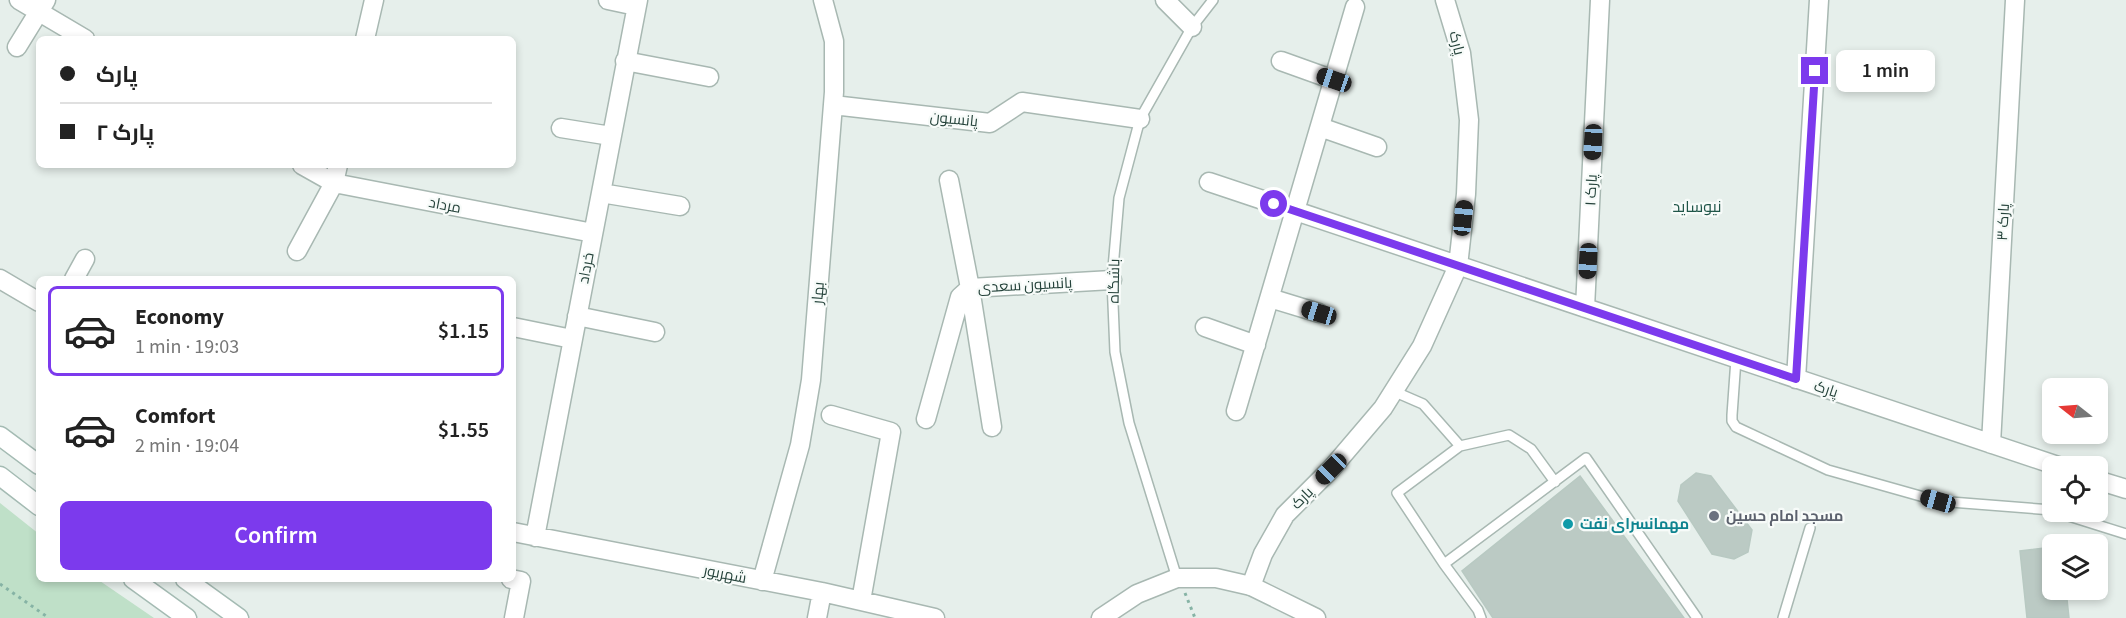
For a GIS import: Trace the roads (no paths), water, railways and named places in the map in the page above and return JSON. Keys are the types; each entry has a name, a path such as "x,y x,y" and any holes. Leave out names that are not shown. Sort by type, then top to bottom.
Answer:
{"street":[{"path":"19,0 43,6 81,36"},
{"path":"366,36 374,0"},
{"path":"608,0 637,3"},
{"name":"بهار","path":"762,581 800,445 811,380 833,105 834,41 823,0"},
{"path":"1165,0 1192,27"},
{"name":"پارک","path":"1251,586 1263,554 1285,515 1331,469 1383,408 1422,346 1458,266 1466,194 1469,120 1461,53 1445,0"},
{"name":"پارک ۱","path":"1585,308 1600,0"},
{"path":"1796,379 1819,0"},
{"name":"پارک ۳","path":"1991,444 2016,0"},
{"name":"خرداد","path":"535,537 637,3"},
{"path":"17,47 43,6"},
{"path":"1236,411 1355,8"},
{"path":"626,61 710,77"},
{"path":"1281,61 1334,80"},
{"name":"پانسیون","path":"833,105 990,123 1022,102 1140,119"},
{"path":"1320,127 1377,147"},
{"path":"561,128 611,136"},
{"name":"مرداد","path":"313,168 593,233"},
{"path":"297,250 336,174"},
{"path":"949,180 970,288 992,428"},
{"name":"پارک","path":"1209,182 2042,461"},
{"path":"600,193 680,207"},
{"path":"76,276 86,259"},
{"path":"0,279 36,300"},
{"name":"پانسیون سعدی","path":"926,419 960,297 970,288 1112,280"},
{"path":"1270,298 1319,313"},
{"path":"577,316 655,332"},
{"path":"1205,327 1256,345"},
{"path":"516,328 573,339"},
{"path":"831,415 891,432 861,601"},
{"path":"0,436 36,463"},
{"path":"0,476 36,504"},
{"path":"2108,483 2126,489"},
{"name":"شهریور","path":"516,533 822,592 935,618"},
{"path":"1101,618 1137,594 1177,578 1216,578 1251,586 1316,618"},
{"path":"514,618 521,581 516,580"},
{"path":"137,582 187,618"},
{"path":"189,582 239,618"},
{"path":"817,618 822,592"}],"lane":[{"name":"باشگاه","path":"1177,578 1129,423 1115,352 1112,280 1119,198 1140,119 1192,27 1213,0"},
{"path":"1736,359 1732,415 1732,421 1736,427 1828,470 1938,501 2042,509"},
{"path":"1393,391 1423,404 1460,446"},
{"path":"1481,618 1478,610 1397,493 1460,446 1509,435 1531,449 1555,482"},
{"path":"1444,564 1586,458 1697,618"},
{"path":"2088,522 2126,534"},
{"path":"1783,618 1809,528"}],"place":[{"name":"مسجد امام حسین","path":"1714,516"},
{"name":"مهمانسرای نفت","path":"1568,524"}],"district":[{"name":"نیوساید","path":"1697,206"}]}
